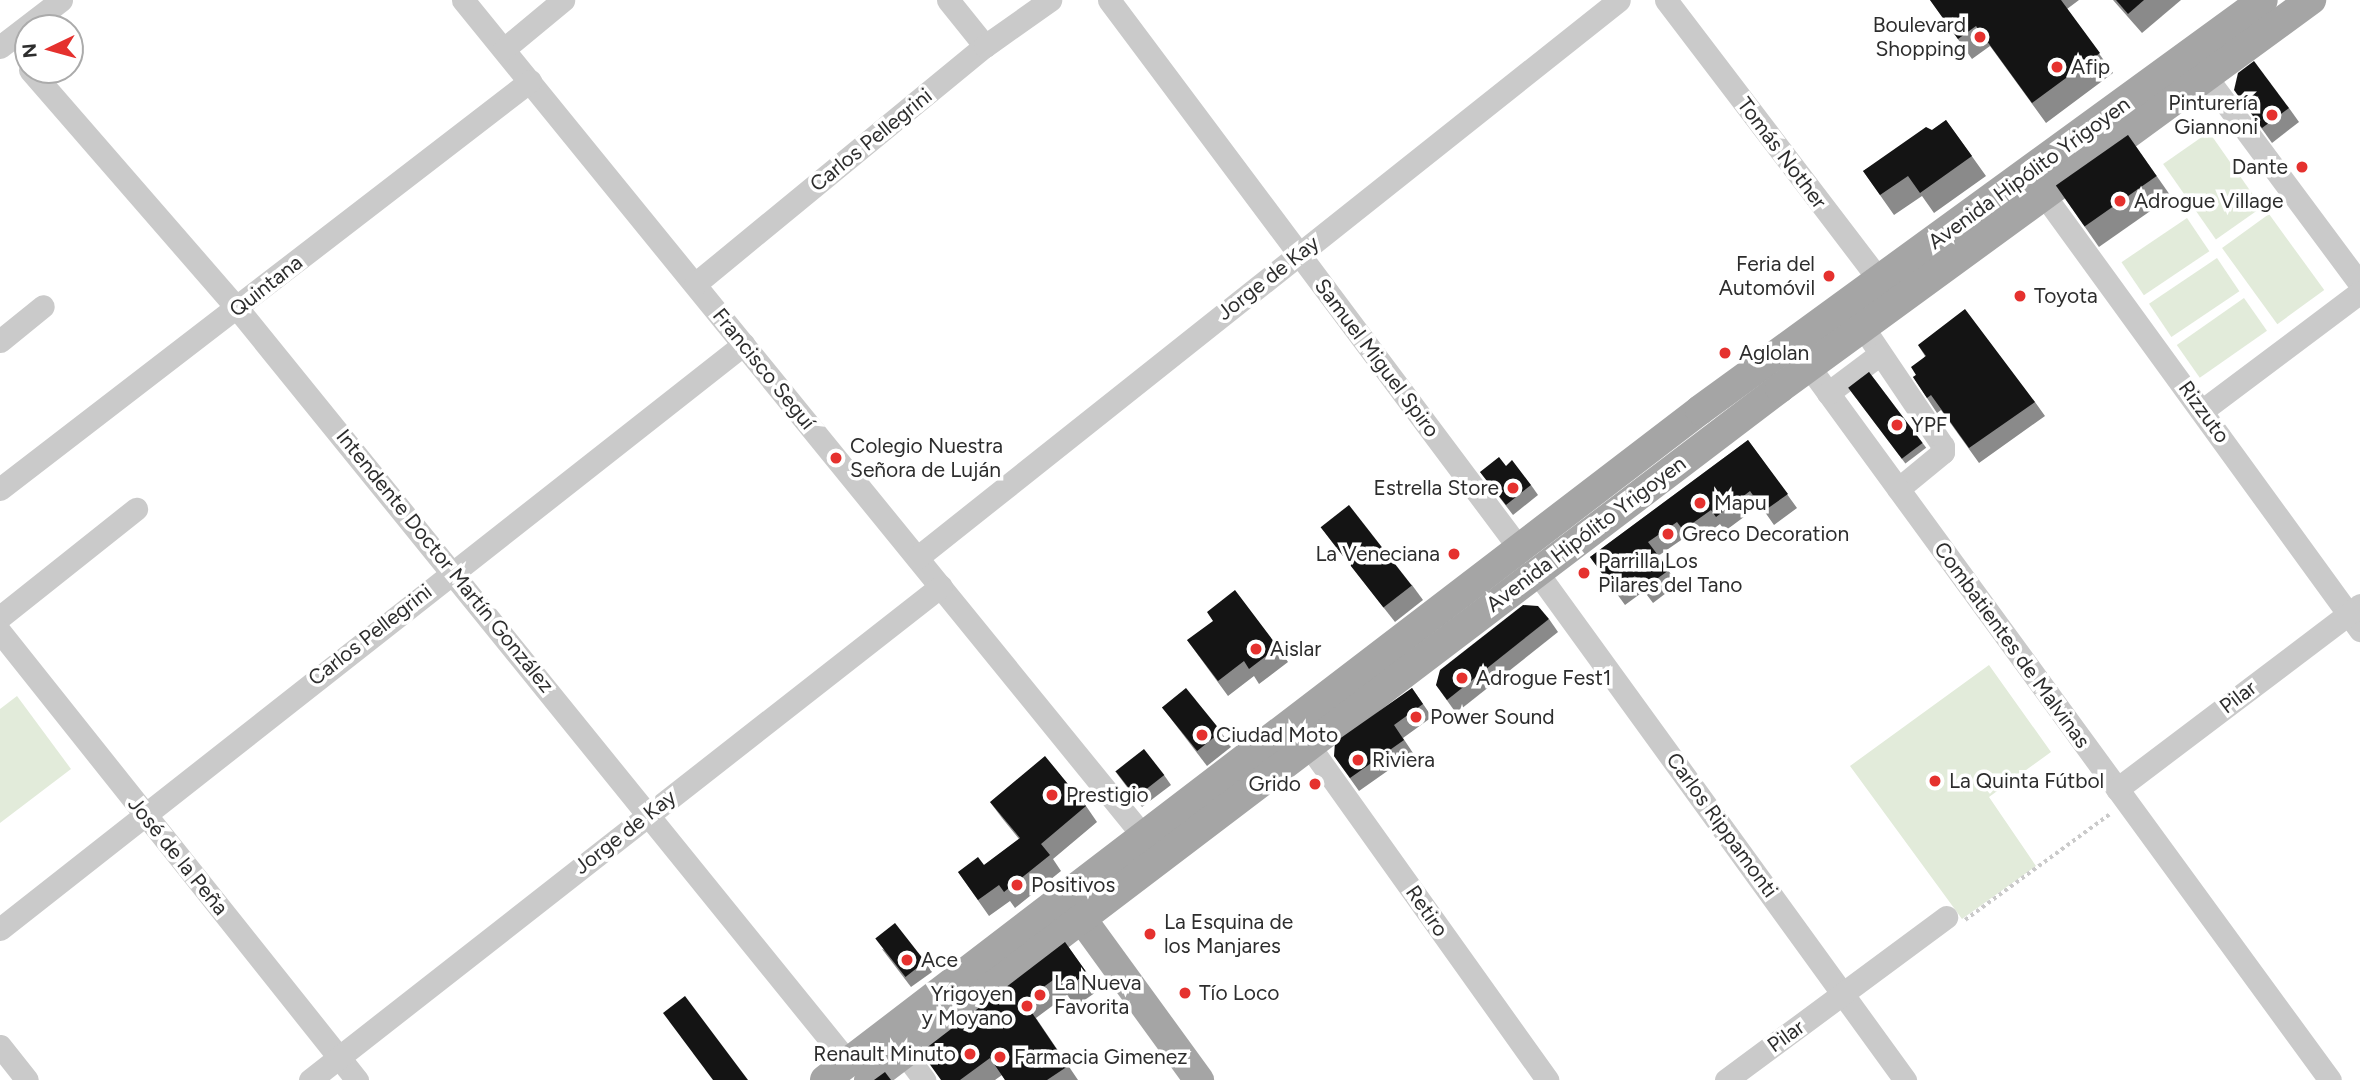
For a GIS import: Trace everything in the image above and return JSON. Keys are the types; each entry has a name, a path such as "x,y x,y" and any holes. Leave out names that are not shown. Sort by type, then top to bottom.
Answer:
{"main road":[{"name":"Avenida Hipólito Yrigoyen","path":"1153,848 1528,559 1889,293 2263,0"},
{"name":"Avenida Hipólito Yrigoyen","path":"1801,356 1864,329 1889,293 2044,195 2311,0"},
{"name":"Avenida Hipólito Yrigoyen","path":"847,1074 1153,848 1307,743 1528,559"},
{"name":"Avenida Hipólito Yrigoyen","path":"847,1074 904,1053 1073,906"},
{"path":"1073,906 1199,1080"}],"street":[{"path":"2,41 61,0"},
{"name":"Francisco Seguí","path":"463,0 1153,848"},
{"path":"504,49 563,0"},
{"path":"948,0 985,46"},
{"name":"Carlos Pellegrini","path":"695,284 985,46 1050,0"},
{"name":"Samuel Miguel Spiro","path":"1109,0 1528,559"},
{"name":"Jorge de Kay","path":"918,557 1619,0"},
{"name":"Tomás Nother","path":"1666,0 1889,293"},
{"path":"2207,78 2360,284"},
{"name":"Quintana","path":"0,488 530,81"},
{"name":"Intendente Doctor Martín González","path":"42,84 237,308 452,570 649,813 847,1074"},
{"name":"Rizzuto","path":"2044,195 2356,617"},
{"path":"2203,410 2360,292"},
{"path":"0,341 43,306"},
{"path":"1864,329 1943,446 1943,452 1898,489"},
{"name":"Carlos Pellegrini","path":"0,929 452,570 744,344"},
{"path":"1828,393 1880,354"},
{"name":"Combatientes de Malvinas","path":"1801,356 2330,1080"},
{"path":"0,617 136,509"},
{"name":"Carlos Rippamonti","path":"1528,559 1845,993 1905,1080"},
{"name":"Jorge de Kay","path":"310,1080 941,586"},
{"name":"Pilar","path":"2122,795 2356,617"},
{"name":"José de la Peña","path":"0,632 357,1080"},
{"name":"Retiro","path":"1307,743 1548,1080"},
{"name":"Pilar","path":"1726,1080 1946,917"},
{"path":"0,1046 27,1080"},
{"path":"904,1053 924,1080"}],"path":[{"path":"1946,917 1958,925 2122,795"}],"green space":[{"path":"2209,132 2262,207 2216,239 2163,164"},
{"path":"2269,214 2324,290 2277,324 2222,248"},
{"path":"2187,218 2209,251 2144,295 2122,262"},
{"path":"2217,258 2239,291 2171,337 2149,304"},
{"path":"2244,298 2267,331 2200,378 2177,345"},
{"name":"La Quinta Fútbol","path":"1989,665 2051,752 1989,797 2036,866 1962,919 1850,766"},
{"path":"17,696 71,769 0,823 0,709"}],"building":[{"path":"1930,0 2061,0 2100,53 2032,103 1976,26 1958,39"},
{"path":"2116,0 2144,0 2128,14"},
{"name":"Pinturería Giannoni","path":"2254,61 2289,108 2262,128 2234,90 2238,73"},
{"path":"1946,120 1972,156 1920,193 1908,176 1880,195 1863,171 1926,127 1932,130"},
{"path":"2128,135 2157,176 2085,226 2056,185"},
{"path":"1965,309 2035,402 1969,448 1931,395 1927,398 1913,377 1916,375 1911,367 1926,356 1918,345"},
{"path":"1869,372 1923,443 1902,459 1848,388"},
{"path":"1748,440 1788,494 1764,511 1750,491 1716,517 1711,510 1683,530 1677,522 1648,542 1669,570 1643,589 1635,576 1615,591 1590,557"},
{"name":"Estrella Store","path":"1499,457 1506,466 1512,460 1531,485 1506,505 1480,472"},
{"path":"1349,505 1412,585 1383,608 1321,527"},
{"path":"1235,590 1278,647 1249,669 1244,661 1218,681 1187,640 1213,621 1207,612"},
{"path":"1523,605 1538,606 1549,619 1447,700 1436,685 1440,670"},
{"name":"Ciudad Moto","path":"1186,688 1221,732 1197,751 1162,708"},
{"path":"1412,688 1423,704 1394,725 1404,740 1350,778 1334,756 1335,742"},
{"path":"1144,749 1164,775 1136,797 1116,771"},
{"path":"1045,756 1086,806 1041,844 1050,855 1004,892 999,885 978,900 958,872 978,857 984,865 1020,838 990,802"},
{"name":"Ace","path":"895,923 925,962 905,977 875,938"},
{"path":"1065,942 1087,973 1064,990 1056,978 1024,1001 1068,1066 1047,1080 1005,1080 990,1058 960,1080 941,1080 921,1052"},
{"path":"685,996 748,1080 713,1080 663,1013"},
{"path":"885,1072 891,1080 874,1080"}],"place":[{"name":"Boulevard Shopping","path":"1980,37"},
{"name":"Afip","path":"2057,67"},
{"name":"Pinturería Giannoni","path":"2272,115"},
{"name":"Dante","path":"2302,167"},
{"name":"Adrogue Village","path":"2120,201"},
{"name":"Feria del Automóvil","path":"1829,276"},
{"name":"Toyota","path":"2020,296"},
{"name":"Aglolan","path":"1725,353"},
{"name":"YPF","path":"1897,425"},
{"name":"Colegio Nuestra Señora de Luján","path":"836,458"},
{"name":"Estrella Store","path":"1513,488"},
{"name":"Mapu","path":"1700,503"},
{"name":"Greco Decoration","path":"1668,534"},
{"name":"La Veneciana","path":"1454,554"},
{"name":"Parrilla Los Pilares del Tano","path":"1584,573"},
{"name":"Aislar","path":"1256,649"},
{"name":"Adrogue Fest1","path":"1462,678"},
{"name":"Power Sound","path":"1416,717"},
{"name":"Ciudad Moto","path":"1202,735"},
{"name":"Riviera","path":"1358,760"},
{"name":"La Quinta Fútbol","path":"1935,781"},
{"name":"Grido","path":"1315,784"},
{"name":"Prestigio","path":"1052,795"},
{"name":"Positivos","path":"1017,885"},
{"name":"La Esquina de los Manjares","path":"1150,934"},
{"name":"Ace","path":"907,960"},
{"name":"Tío Loco","path":"1185,993"},
{"name":"La Nueva Favorita","path":"1040,995"},
{"name":"Yrigoyen y Moyano","path":"1027,1006"},
{"name":"Renault Minuto","path":"970,1054"},
{"name":"Farmacia Gimenez","path":"1000,1057"}]}
